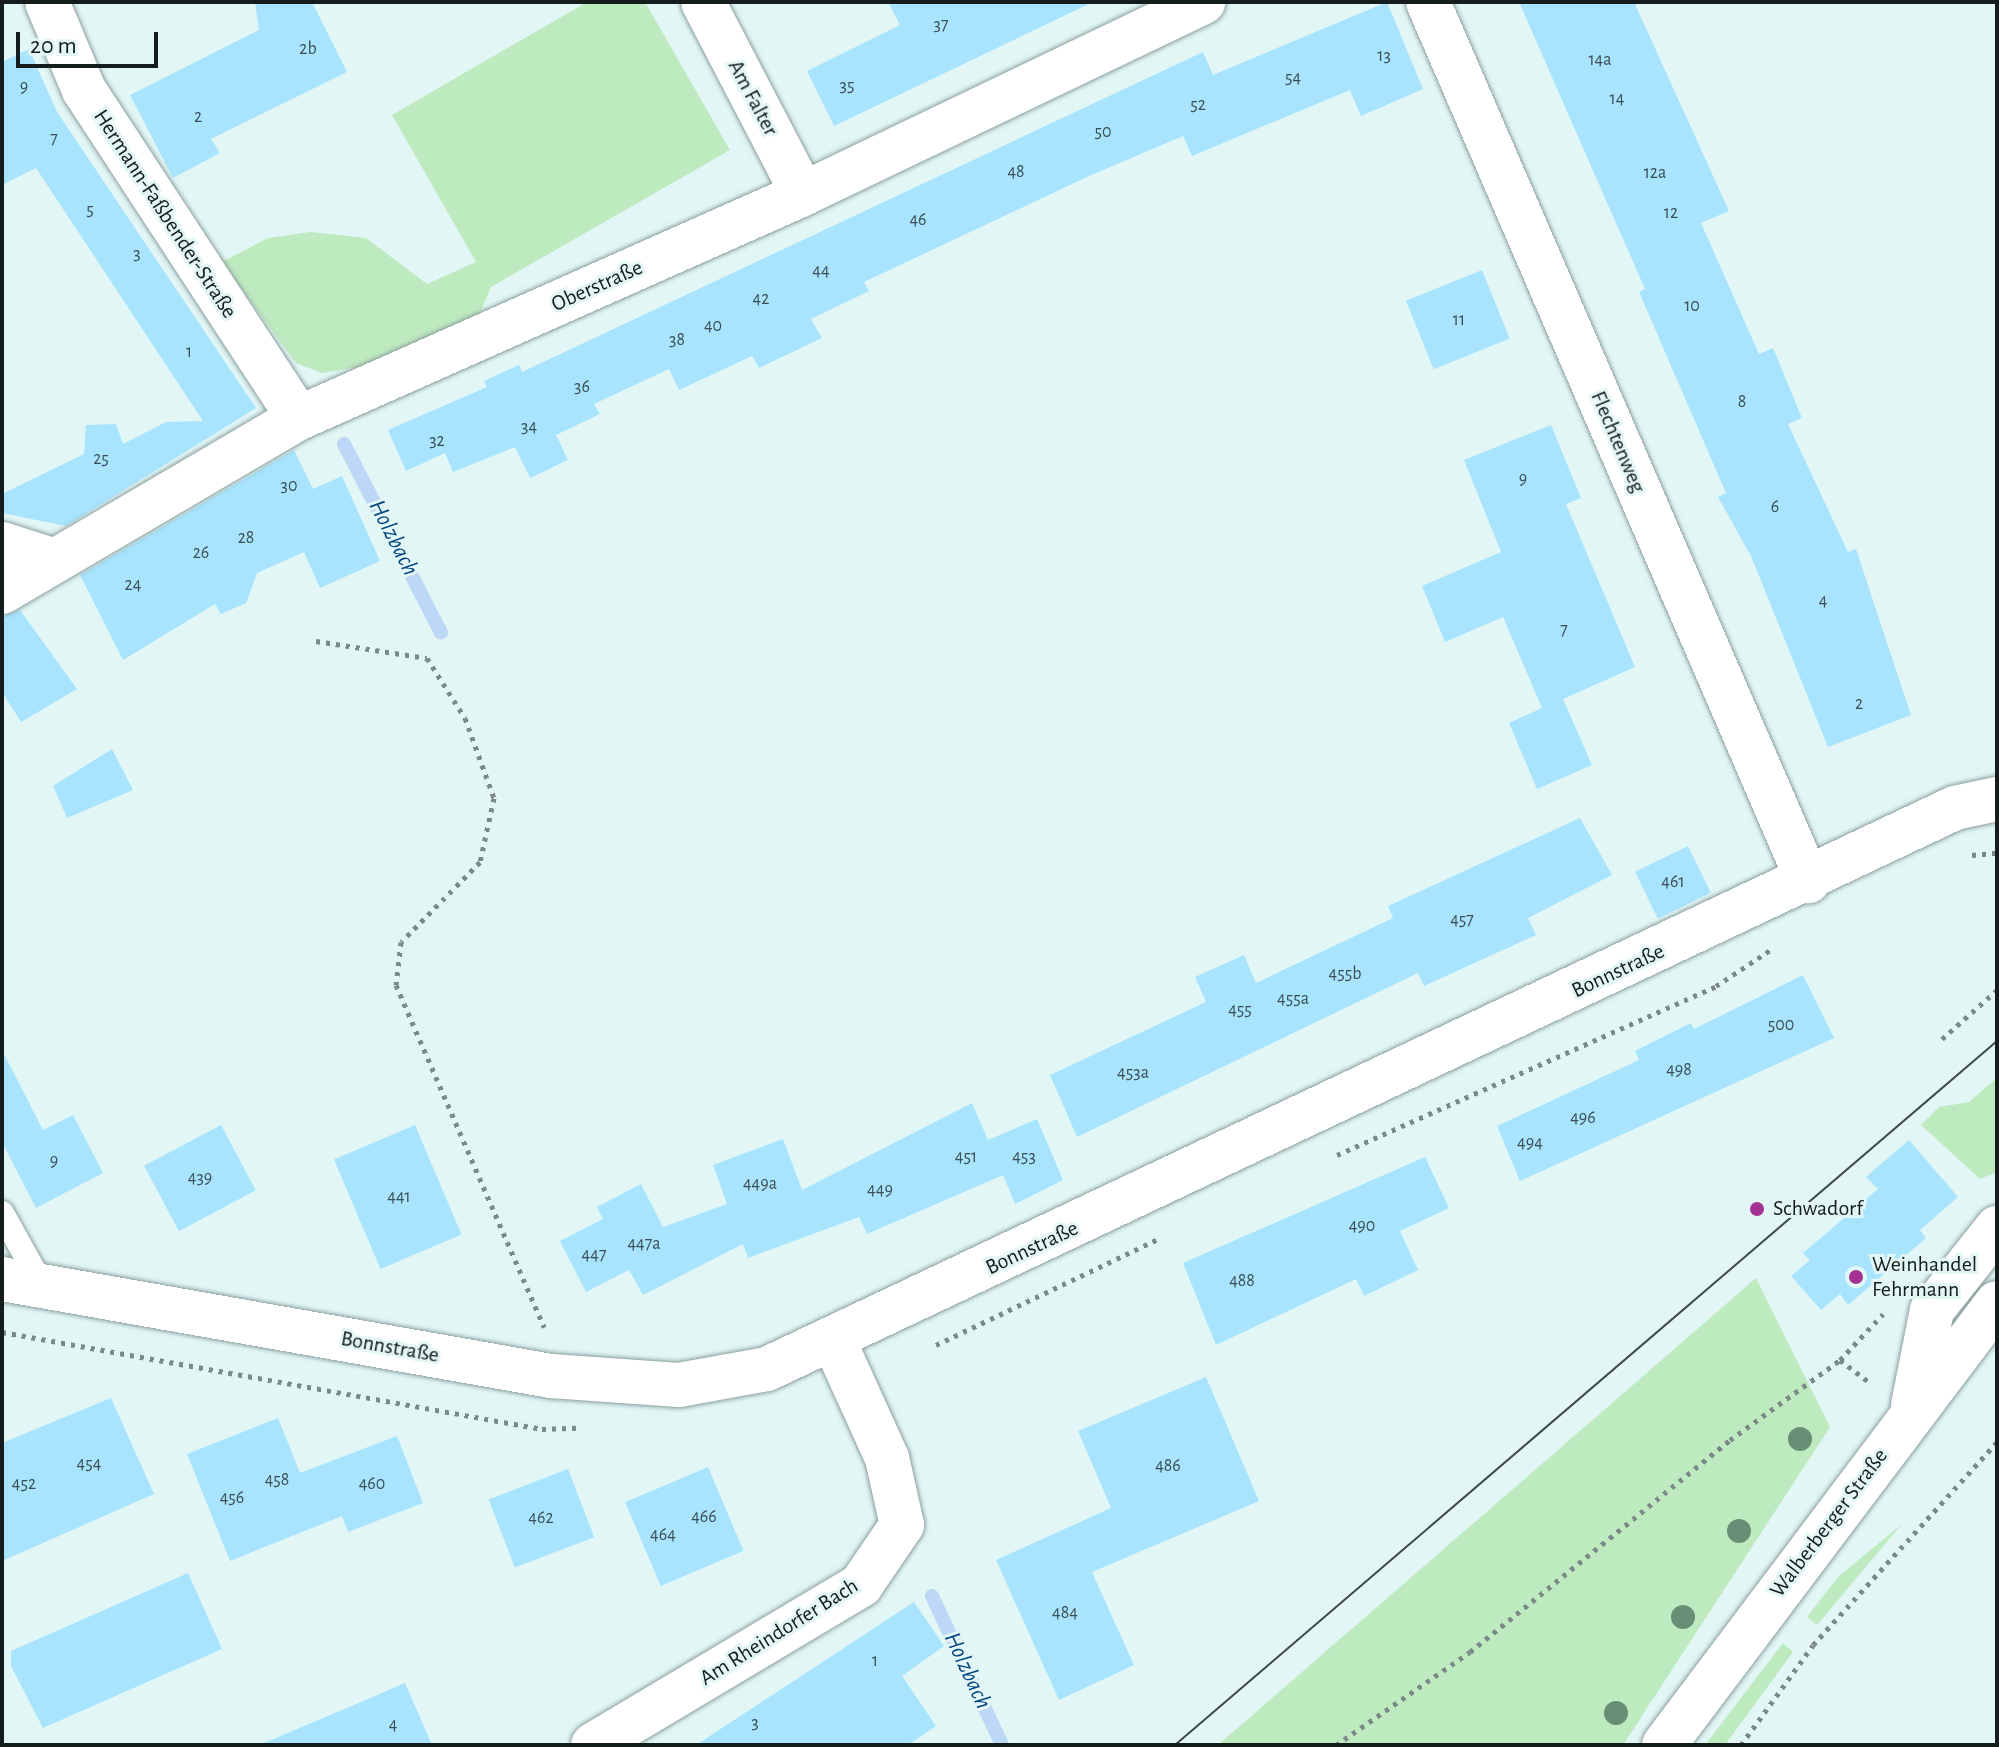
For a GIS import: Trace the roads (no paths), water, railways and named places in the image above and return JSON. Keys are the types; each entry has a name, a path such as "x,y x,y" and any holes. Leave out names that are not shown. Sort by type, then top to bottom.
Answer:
{"street":[{"name":"Hermann-Faßbender-Straße","path":"47,2 84,90 299,418"},
{"name":"Am Falter","path":"703,2 803,194"},
{"name":"Oberstraße","path":"2,592 299,418 803,194 1203,2"},
{"name":"Flechtenweg","path":"1428,2 1808,881"},
{"path":"2,544 52,560"},
{"name":"Bonnstraße","path":"22,1283 551,1376 679,1385 767,1369 834,1341 1808,881 1955,808 1997,799"},
{"path":"1911,1413 1932,1310 1997,1228"},
{"name":"Walberberger Straße","path":"1664,1745 1911,1413 1997,1303"},
{"name":"Am Rheindorfer Bach","path":"593,1745 861,1585 902,1525 887,1458 834,1341"}],"lane":[{"path":"2,1213 22,1283"}],"waterway":[{"name":"Holzbach","path":"344,444 441,633"},
{"name":"Holzbach","path":"932,1596 1002,1745"}],"tram line":[{"path":"1175,1745 1997,1041"}],"place":[{"name":"Schwadorf","path":"1757,1209"},
{"name":"Weinhandel Fehrmann","path":"1856,1277"}]}
